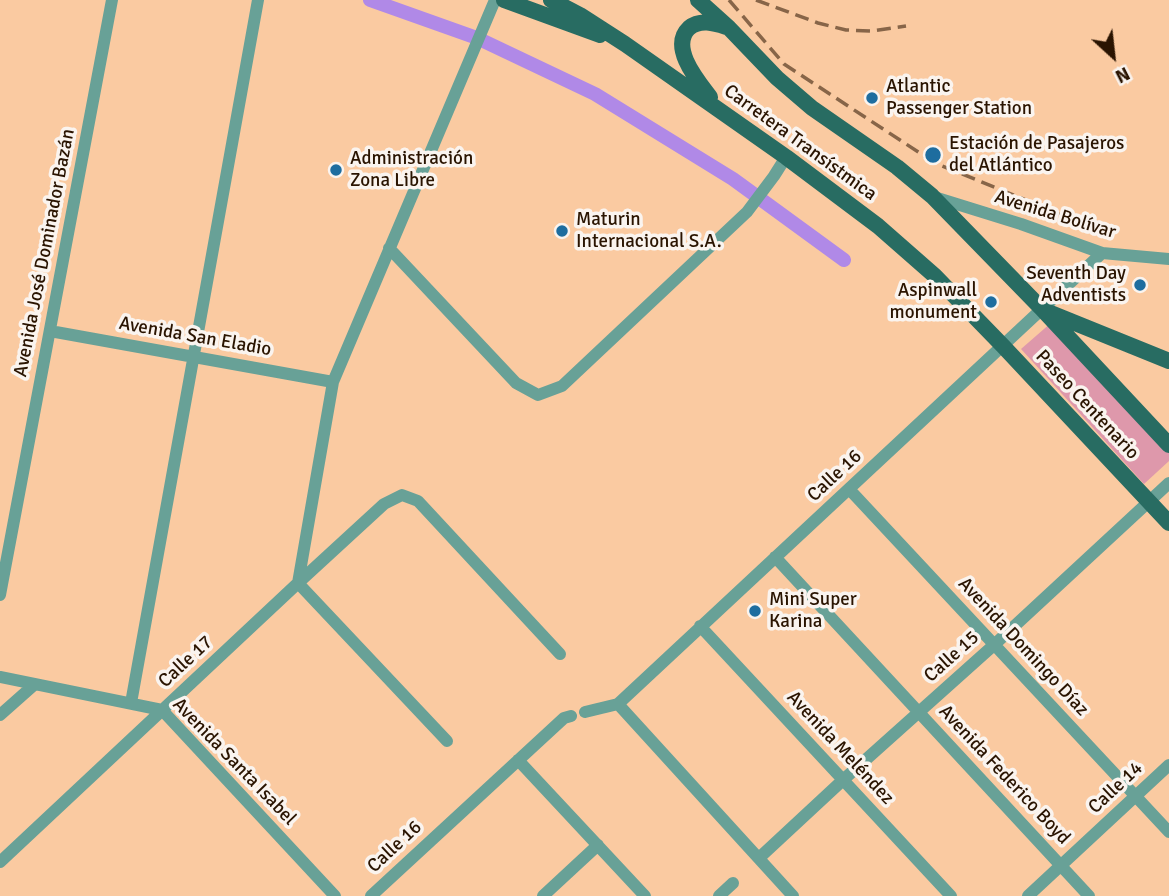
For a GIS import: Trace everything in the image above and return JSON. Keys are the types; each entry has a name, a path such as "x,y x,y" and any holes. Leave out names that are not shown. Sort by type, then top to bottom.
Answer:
{"main road":[{"path":"504,0 625,44"},
{"name":"Carretera Transístmica","path":"551,0 625,44 786,157 878,226 936,276 1003,346"},
{"name":"Carretera Transístmica","path":"698,0 777,78 812,108 897,167 932,196 1042,309"},
{"path":"720,110 688,65 682,44 684,34 695,24 710,23 729,28"},
{"path":"1042,309 1169,361"},
{"name":"Paseo Centenario","path":"1042,309 1169,445"},
{"name":"Paseo Centenario","path":"1003,346 1169,523"}],"street":[{"name":"Avenida José Dominador Bazán","path":"0,596 111,0"},
{"path":"131,703 258,0"},
{"path":"447,741 298,583 333,382 495,0"},
{"path":"389,248 516,383 538,395 562,386 747,212 786,157"},
{"name":"Avenida Bolívar","path":"932,196 1102,253 1169,259"},
{"name":"Calle 16","path":"585,712 618,704 1102,253"},
{"name":"Avenida San Eladio","path":"50,331 333,382"},
{"name":"Calle 15","path":"759,858 1169,482"},
{"name":"Avenida Domingo Díaz","path":"849,489 1169,832"},
{"name":"Calle 17","path":"0,862 384,504 402,495 418,500 560,654"},
{"name":"Avenida Federico Boyd","path":"775,557 1089,896"},
{"name":"Avenida Meléndez","path":"701,626 951,896"},
{"name":"Avenida Santa Isabel","path":"0,677 162,710 335,896"},
{"path":"0,715 35,684"},
{"path":"618,704 793,896"},
{"name":"Calle 16","path":"371,896 564,718 570,716"},
{"path":"518,760 645,896"},
{"name":"Calle 14","path":"1028,896 1169,765"},
{"path":"543,896 598,845"},
{"path":"719,896 733,883"}],"shaded area":[{"path":"1052,322 1169,451 1169,461 1144,484 1021,349"}],"waterway":[{"path":"370,0 477,38 595,94 733,179 844,260"}],"railway":[{"path":"729,0 784,64 935,163 1070,218"},
{"path":"756,0 818,23 846,30 872,31 906,26"}],"place":[{"name":"Atlantic Passenger Station","path":"872,98"},
{"name":"Estación de Pasajeros del Atlántico","path":"933,155"},
{"name":"Administración Zona Libre","path":"336,170"},
{"name":"Maturin Internacional S.A.","path":"562,231"},
{"name":"Seventh Day Adventists","path":"1140,285"},
{"name":"Aspinwall monument","path":"991,302"},
{"name":"Mini Super Karina","path":"755,611"}]}
